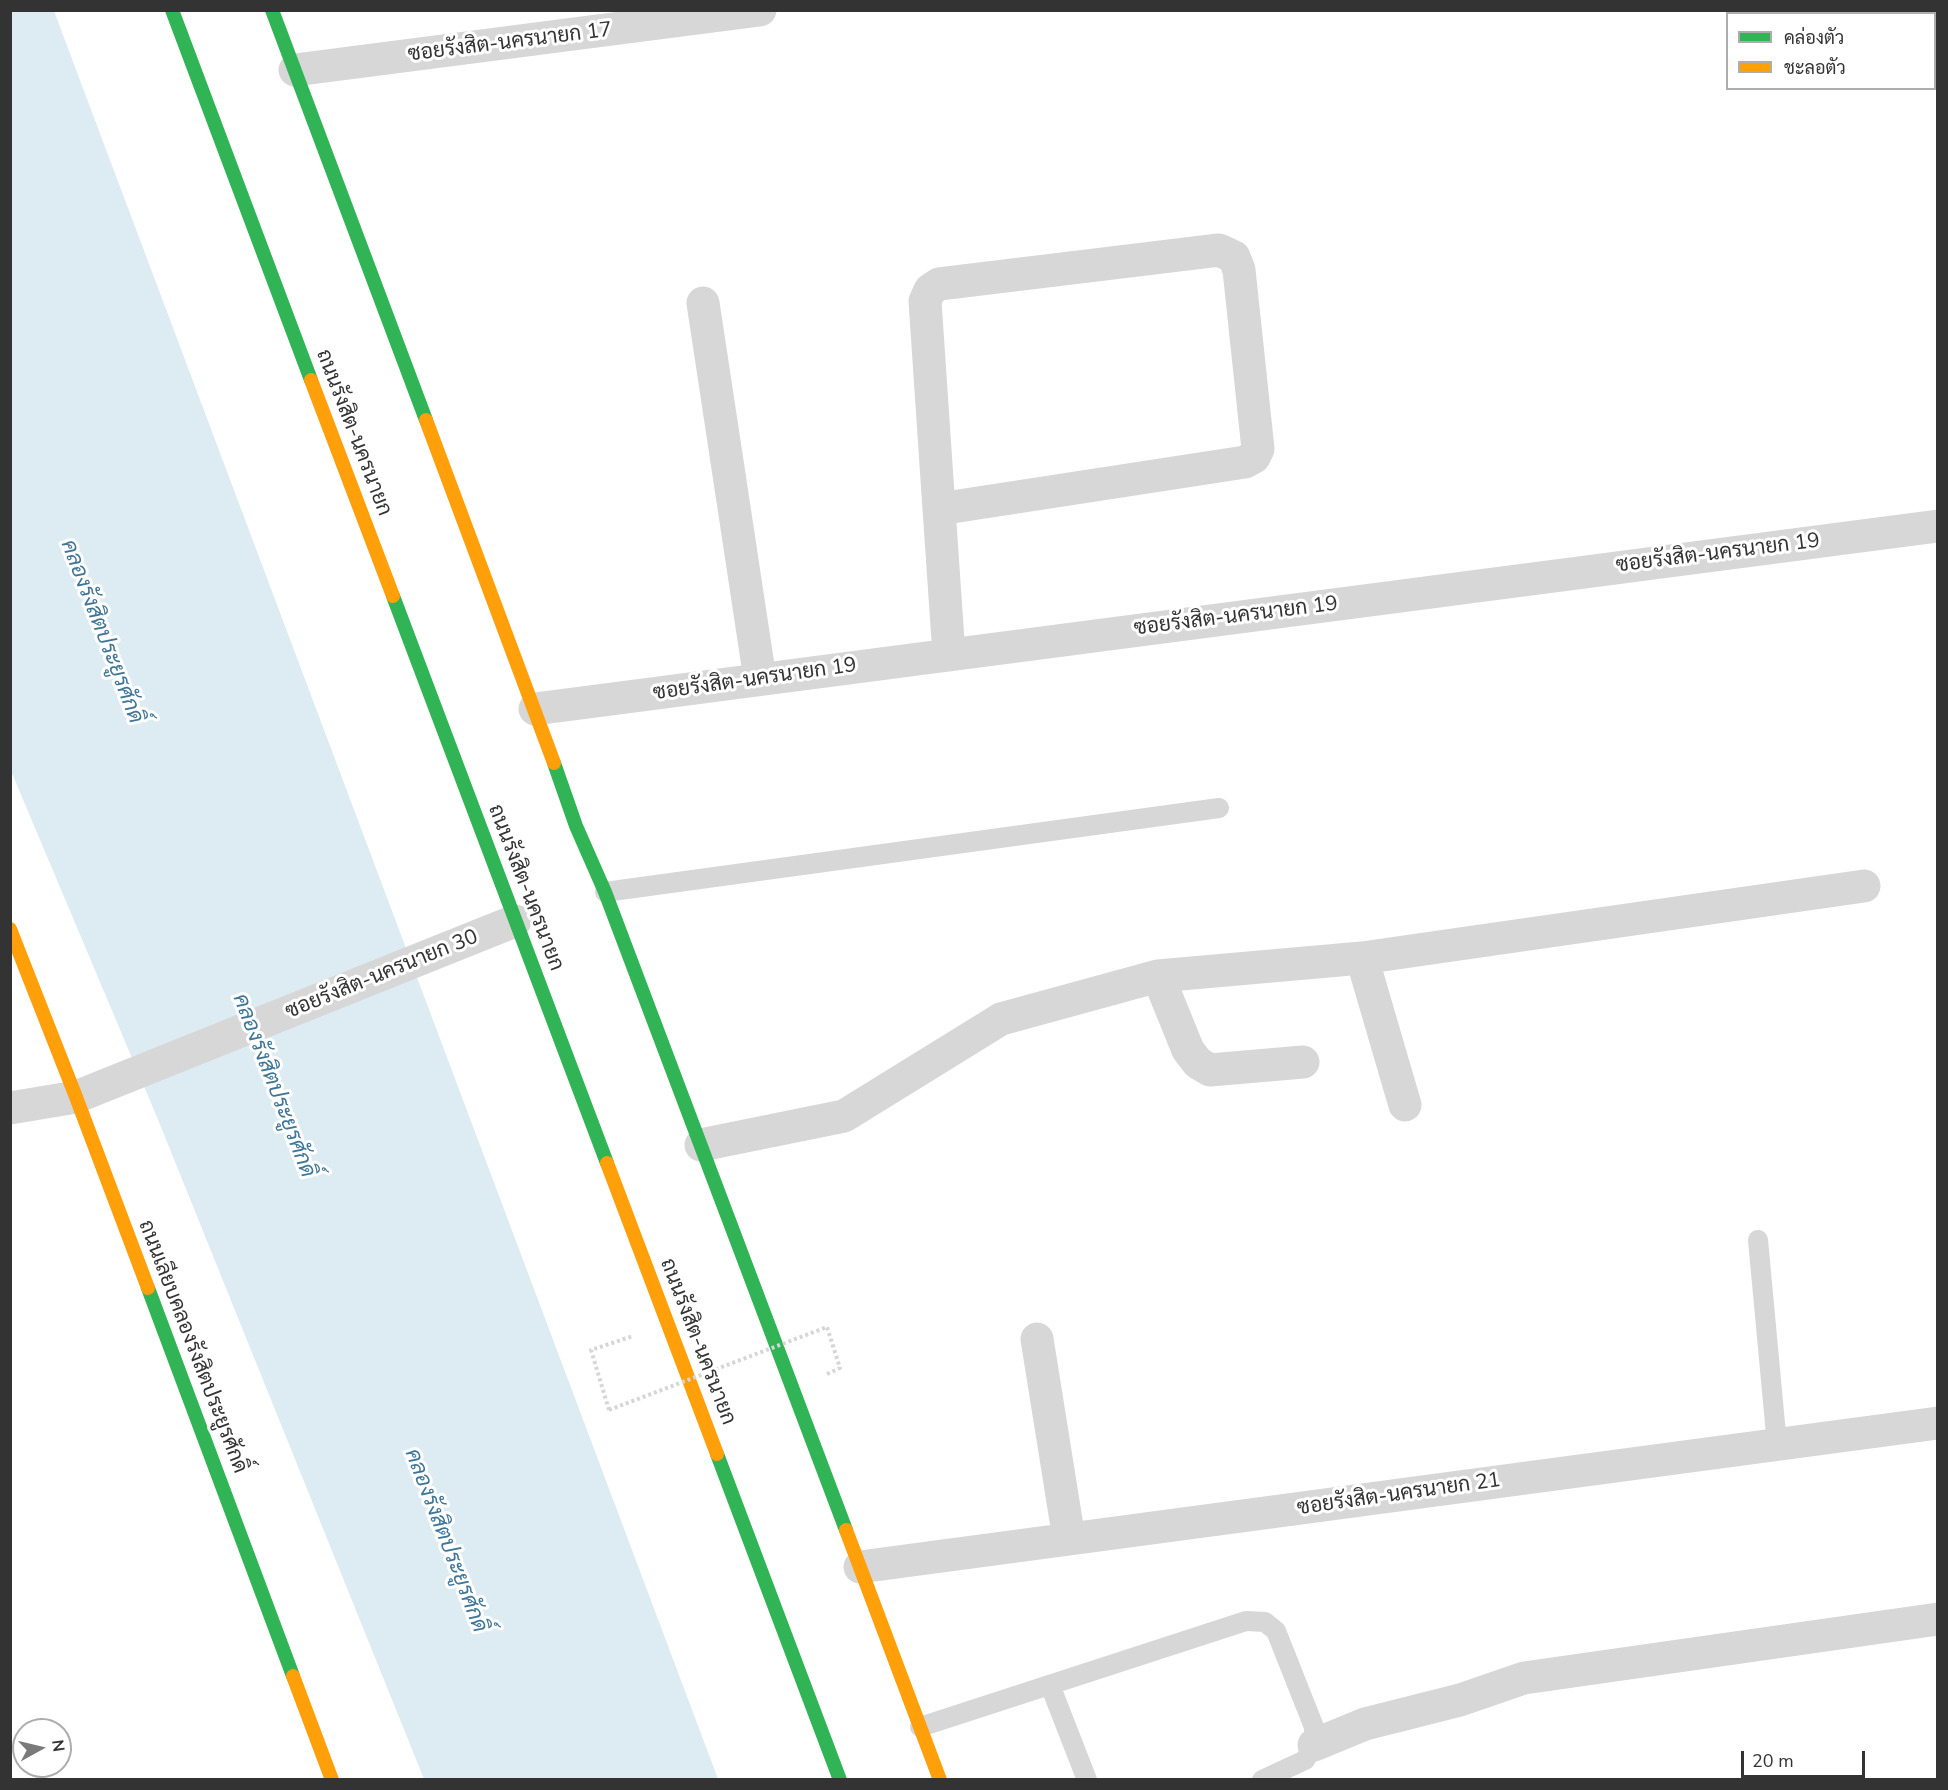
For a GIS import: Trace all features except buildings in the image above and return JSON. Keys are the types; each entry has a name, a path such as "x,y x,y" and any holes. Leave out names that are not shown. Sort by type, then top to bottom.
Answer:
{"main road":[{"name":"ถนนรังสิต-นครนายก","path":"172,10 840,1779"},
{"path":"272,10 536,709 576,826 604,892 701,1145 940,1779"},
{"name":"ถนนเลียบคลองรังสิตประยูรศักดิ์","path":"10,929 76,1097 332,1779"}],"street":[{"name":"ซอยรังสิต-นครนายก 17","path":"295,70 760,10"},
{"path":"939,509 1245,462 1254,457 1258,449 1239,270 1234,257 1219,250 939,284 930,290 925,301 939,509 949,655"},
{"path":"703,303 760,679"},
{"name":"ซอยรังสิต-นครนายก 19","path":"536,709 1938,526"},
{"path":"701,1145 844,1116 1001,1019 1158,976 1362,958 1864,886"},
{"name":"ซอยรังสิต-นครนายก 30","path":"10,1108 76,1097 515,921"},
{"path":"1362,958 1405,1105"},
{"path":"1158,976 1188,1050 1198,1063 1210,1070 1303,1062"},
{"path":"1037,1340 1070,1539"},
{"name":"ซอยรังสิต-นครนายก 21","path":"860,1567 1938,1423"},
{"path":"1314,1745 1365,1724 1460,1700 1524,1678 1938,1619"}],"lane":[{"path":"604,892 1220,808"},
{"path":"1758,1240 1777,1445"},
{"path":"920,1727 1246,1621 1265,1622 1276,1631 1314,1727 1314,1745 1305,1760 1262,1779"},
{"path":"1050,1684 1087,1779"}],"path":[{"path":"667,1323 591,1350 609,1410 827,1327"}],"water":[{"name":"คลองรังสิตประยูรศักดิ์","path":"10,11 54,11 718,1779 424,1779 159,1122 11,771"}],"traffic: fast":[{"path":"172,10 311,380"},
{"path":"272,10 426,420"},
{"path":"393,596 607,1163"},
{"path":"554,763 576,826 605,892 846,1530"},
{"path":"148,1288 293,1676"},
{"path":"717,1454 840,1780"}],"traffic: slow":[{"path":"311,380 393,596"},
{"path":"426,420 554,763"},
{"path":"10,929 148,1288"},
{"path":"607,1163 717,1454"},
{"path":"846,1530 940,1780"},
{"path":"293,1676 332,1780"}]}
